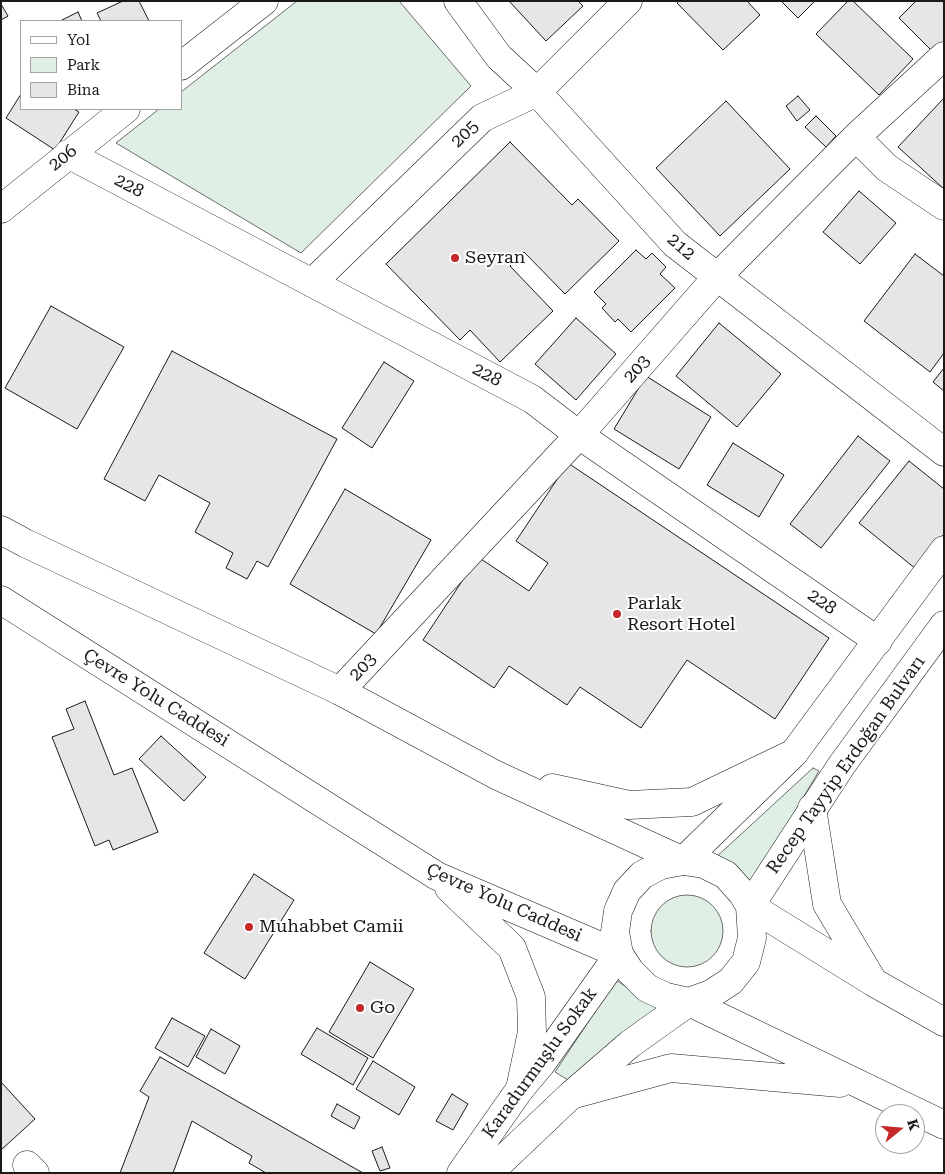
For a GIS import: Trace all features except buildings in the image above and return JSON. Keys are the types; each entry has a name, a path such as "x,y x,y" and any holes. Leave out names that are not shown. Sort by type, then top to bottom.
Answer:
{"main road":[{"path":"182,65 264,1"},
{"name":"212","path":"458,1 499,57 537,92 675,244 944,452"},
{"name":"205","path":"312,283 482,118 537,92 628,1"},
{"name":"203","path":"340,691 579,435 717,277 856,137 944,56"},
{"name":"206","path":"1,209 125,110"},
{"path":"856,137 887,168 944,206"},
{"name":"228","path":"68,154 532,399 579,435 878,641"},
{"path":"1,530 340,691 496,775 683,861"},
{"path":"683,861 794,753 944,550"},
{"name":"Çevre Yolu Caddesi","path":"1,600 437,876 620,954"},
{"name":"Recep Tayyip Erdoğan Bulvarı","path":"750,906 812,808 944,625"},
{"path":"496,775 629,805 692,802 794,753"},
{"path":"812,808 827,904 873,982"},
{"path":"944,1022 873,982 750,906 742,893 726,875 704,864 683,861 661,864 642,875 627,891 618,910 615,932 620,954 630,971 646,988 666,997 689,1002 944,1125"},
{"path":"437,876 512,948 531,997 532,1032 520,1089"},
{"path":"689,1002 711,994 731,980 746,962 752,938 750,906"},
{"name":"Karadurmuşlu Sokak","path":"461,1173 520,1089 541,1064 620,954"},
{"name":"Karadurmuşlu Sokak","path":"489,1173 571,1095 630,1044 689,1002"},
{"path":"571,1095 671,1068 858,1084"}],"green space":[{"path":"297,1 399,1 471,86 301,253 116,143 158,110 182,110 182,91"},
{"path":"813,768 819,771 751,885 713,860"},
{"path":"687,895 707,901 717,911 723,931 717,951 707,961 687,967 667,961 657,951 651,931 657,911 667,901"},
{"path":"616,980 659,1009 568,1080 555,1072"}],"place":[{"name":"Seyran","path":"455,258"},
{"name":"Parlak Resort Hotel","path":"617,614"},
{"name":"Muhabbet Camii","path":"249,927"},
{"name":"Go","path":"360,1008"}]}
